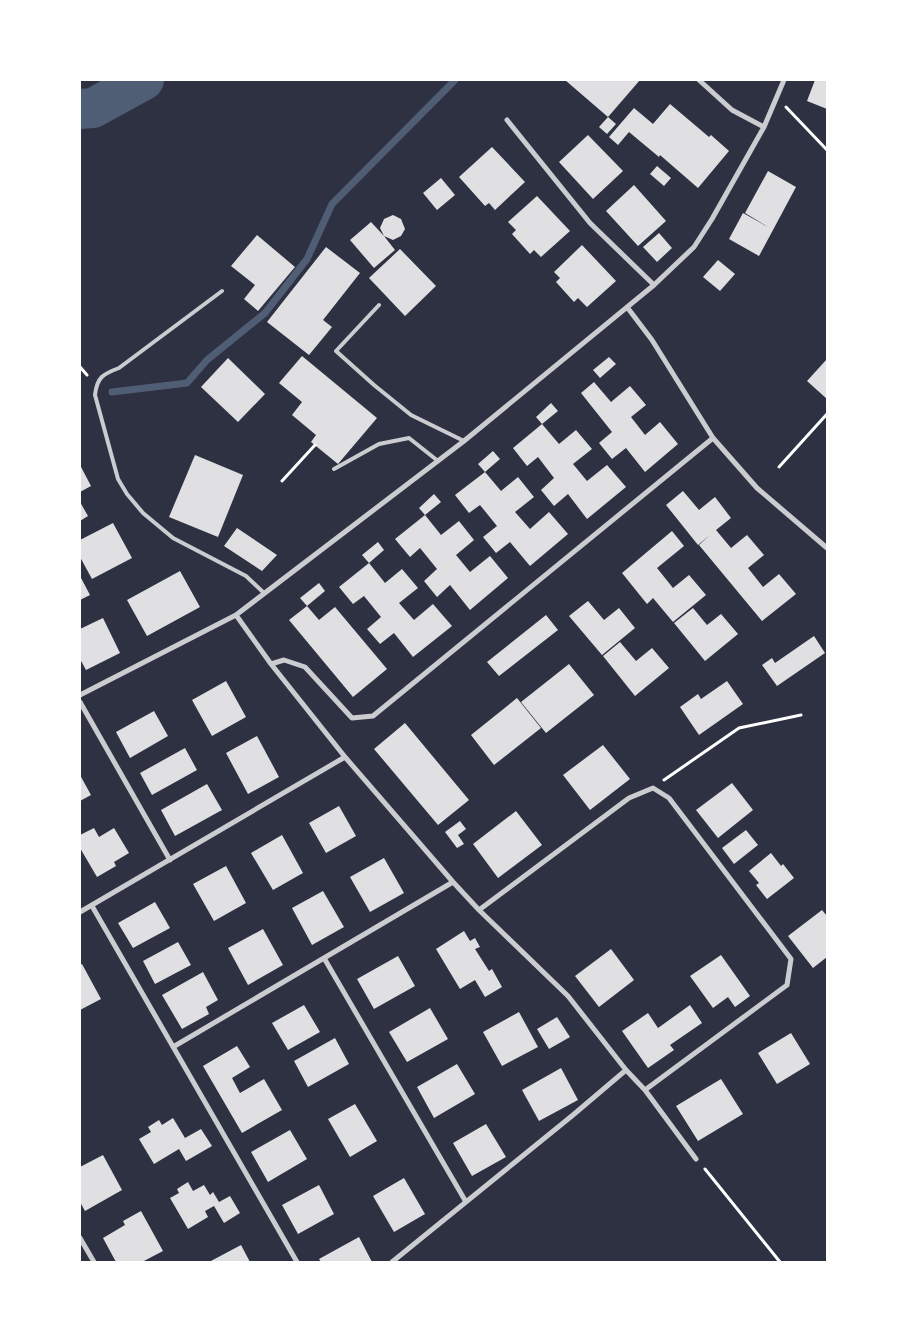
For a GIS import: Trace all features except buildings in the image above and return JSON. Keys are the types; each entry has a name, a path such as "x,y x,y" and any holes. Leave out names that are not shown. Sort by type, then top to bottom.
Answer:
{"street":[{"path":"699,80 732,110 764,127"},
{"path":"80,696 236,615 464,441 654,285 694,247 764,127 784,80"},
{"path":"507,120 590,223 654,285"},
{"path":"627,308 652,340 713,438 756,488 827,548"},
{"path":"271,664 284,660 306,667 352,718 373,716 713,438"},
{"path":"236,615 271,664 345,757 479,910 568,996 626,1070 645,1090 696,1159"},
{"path":"80,702 170,860"},
{"path":"80,912 345,757"},
{"path":"479,910 630,798 653,788 668,798 791,959 787,985 645,1090"},
{"path":"173,1047 453,882"},
{"path":"92,906 296,1262"},
{"path":"324,958 466,1202"},
{"path":"392,1262 626,1070"},
{"path":"80,1238 94,1262"}],"lane":[{"path":"222,291 119,368 103,374 96,386 95,395 118,479 127,494 143,513 173,538 246,576 264,593"},
{"path":"379,304 336,351 411,415 464,441"},
{"path":"334,469 379,444 409,438 438,461"}],"path":[{"path":"777,97 827,150"},
{"path":"779,467 827,414"},
{"path":"282,482 315,445"},
{"path":"653,788 739,728 801,715"},
{"path":"696,1159 780,1262"}],"waterway":[{"path":"80,109 93,108 144,80"},
{"path":"112,392 187,383 207,360 265,313 307,259 332,204 455,80"}]}
